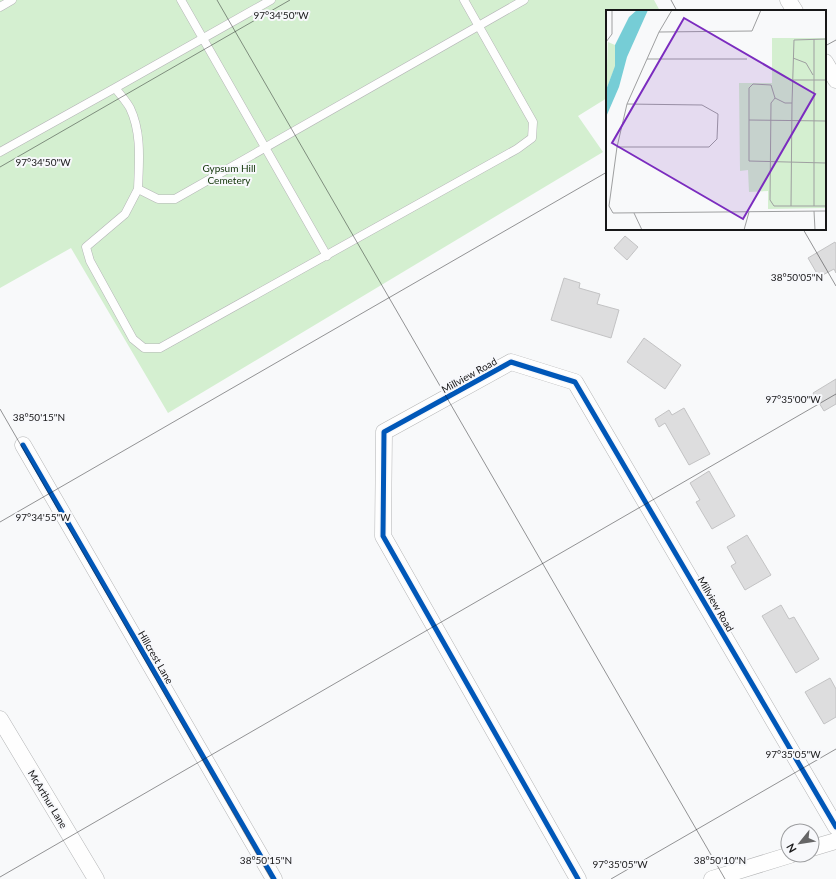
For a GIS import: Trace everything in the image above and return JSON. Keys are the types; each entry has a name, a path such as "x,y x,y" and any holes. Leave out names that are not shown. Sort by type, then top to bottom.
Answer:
{"street":[{"path":"788,0 794,10"},
{"path":"826,64 836,80"},
{"name":"Millview Road","path":"578,879 383,536 384,432 511,362 575,382 836,827"},
{"name":"Hillcrest Lane","path":"23,445 274,879"},
{"name":"McArthur Lane","path":"0,719 96,879"},
{"path":"820,846 836,841"},
{"path":"712,879 780,858"}],"lane":[{"path":"0,7 12,0"},
{"path":"181,0 327,256"},
{"path":"0,152 271,0"},
{"path":"115,88 129,107 136,123 140,152 138,188 125,214 86,247 90,262 133,339 144,348 160,348 177,340 517,149 532,138 533,122 464,0"},
{"path":"138,188 158,199 175,198 524,0"}],"green space":[{"name":"Gypsum Hill Cemetery","path":"0,0 654,0 659,10 606,10 606,99 578,116 603,152 168,413 71,248 0,288"}],"building":[{"path":"625,236 638,247 627,260 614,248"},
{"path":"835,242 836,273 834,269 819,277 808,258"},
{"path":"564,278 580,283 579,288 600,294 597,304 619,310 611,338 551,320"},
{"path":"644,338 681,365 665,389 627,362"},
{"path":"836,379 836,404 824,411 813,393"},
{"path":"684,408 710,454 689,465 665,423 659,427 655,419 669,410 672,415"},
{"path":"709,471 735,516 712,529 696,502 700,500 690,483"},
{"path":"747,535 771,575 745,590 731,566 736,563 727,547"},
{"path":"781,605 789,619 794,617 819,659 796,673 762,616"},
{"path":"830,678 836,689 836,717 824,724 805,692"}],"cycle path":[{"path":"578,879 383,536 384,432 511,362 575,382 836,827"},
{"path":"23,445 274,879"}]}
